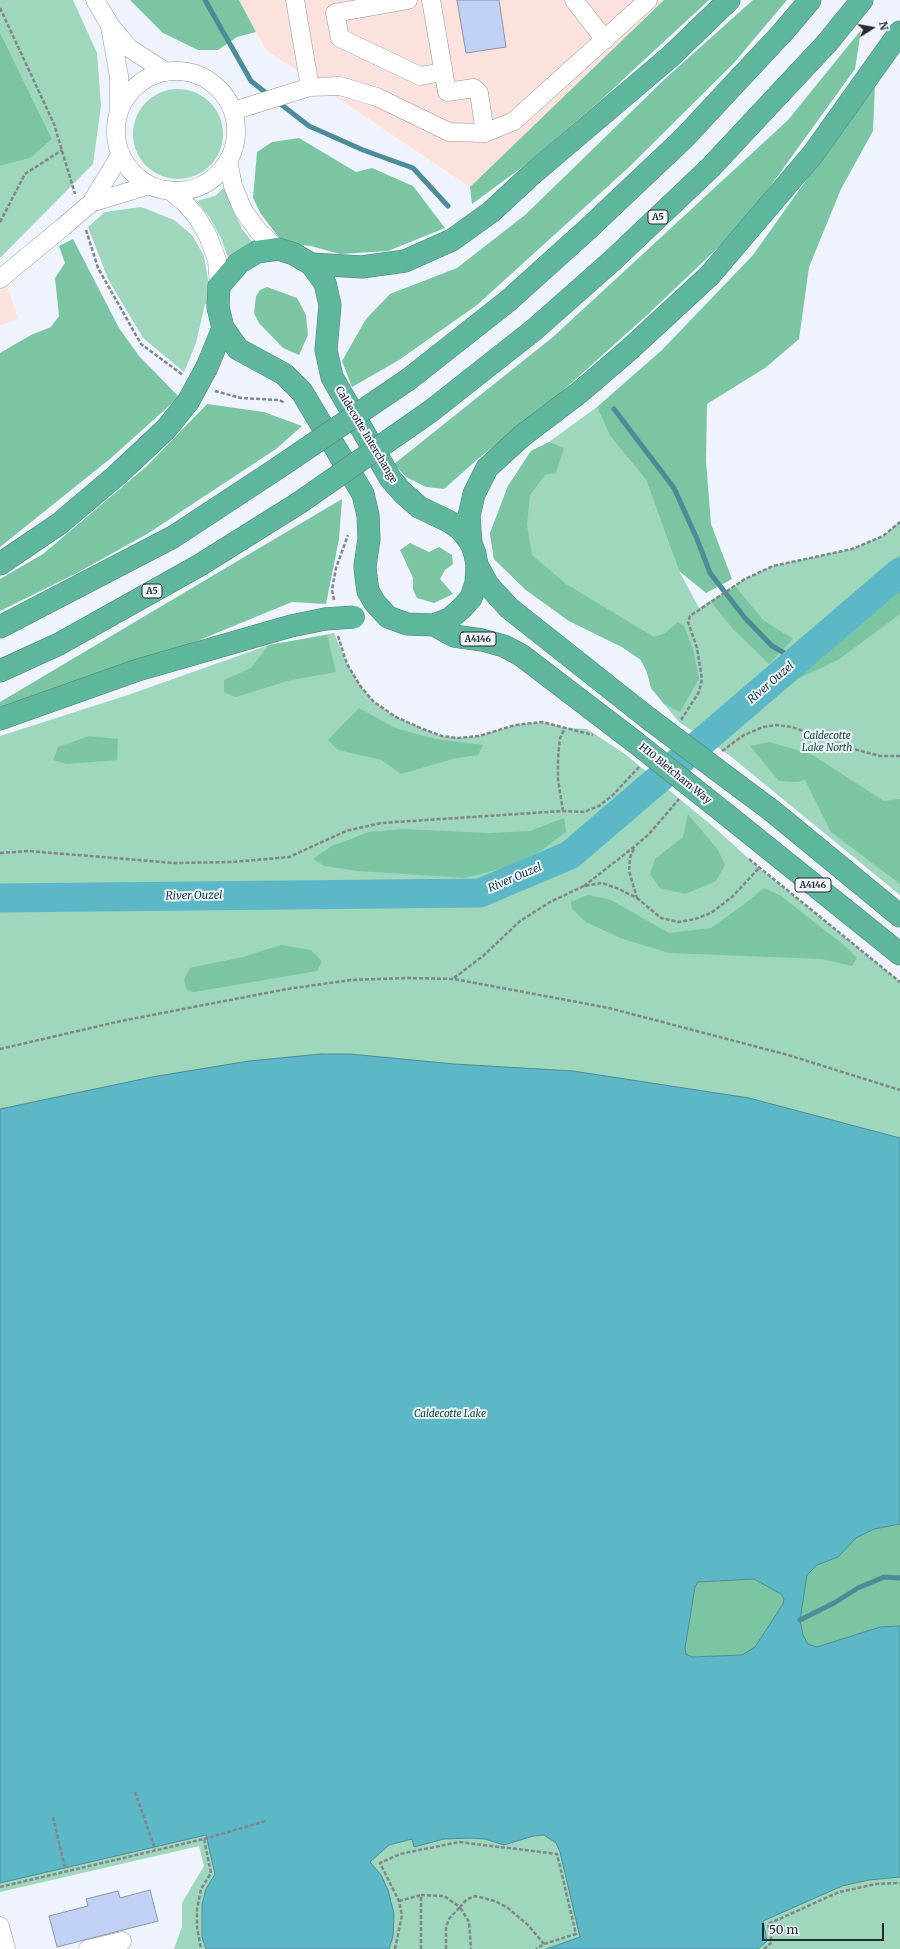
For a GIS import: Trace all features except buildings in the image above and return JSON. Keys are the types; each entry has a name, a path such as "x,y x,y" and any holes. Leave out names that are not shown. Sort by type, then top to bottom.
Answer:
{"highway":[{"path":"311,264 362,268 406,261 452,240 491,212 531,175 671,56 729,0"},
{"path":"0,627 172,537 278,468 409,379 508,301 589,228 684,138 783,32 810,0"},
{"name":"A5","path":"0,671 59,644 187,572 299,503 431,411 541,323 613,260 710,168 827,43 862,0"},
{"path":"471,543 469,516 474,494 487,468 522,436 580,392 630,350 710,275 813,154 900,32"},
{"name":"Caldecotte Interchange","path":"278,249 294,254 311,264 325,283 330,305 326,350 332,377 390,478 403,493 419,507 450,522 461,530 471,543 477,565 476,583 471,598 449,619 434,625 421,626 407,624 388,617 374,603 368,591 365,566 370,539 364,494 302,392 284,374 238,349 223,328 218,307 219,286 239,263 257,252 278,249"},
{"path":"0,564 59,524 117,475 166,429 188,402 208,366 223,328"},
{"name":"A4146","path":"477,565 488,585 509,608 648,718 770,810 900,916"},
{"path":"0,719 138,670 291,626 332,619 354,617 388,617"},
{"name":"H10 Bletcham Way","path":"434,625 454,636 482,640 504,646 521,655 635,742 900,954"}],"street":[{"path":"96,0 110,25 128,48 166,72"},
{"path":"295,0 310,87"},
{"path":"408,0 335,13 340,38 420,76 444,72"},
{"path":"431,0 447,92 474,88 479,93 485,133"},
{"path":"574,0 606,40"},
{"path":"232,111 310,87 340,86 377,97 449,132 485,133 514,122 606,40 648,0"},
{"path":"110,25 119,76 119,112 116,126 117,140 121,154 128,167 138,177 150,185 169,190 187,190 203,184 218,174 228,160 235,139 236,128 232,111 225,96 213,84 199,76 183,71 166,72 150,76 137,85 126,97 119,112"},
{"path":"0,279 64,227 121,154"},
{"path":"228,160 233,186 243,210 259,232 278,249"},
{"path":"84,202 150,185"},
{"path":"169,190 185,203 197,217 208,236 217,260 219,286"},
{"path":"0,1926 6,1949"},
{"path":"88,1949 122,1941"}],"path":[{"path":"0,8 54,124 62,150 84,202"},
{"path":"0,222 25,174 62,150"},
{"path":"84,224 98,268 141,344 186,377"},
{"path":"213,390 242,398 279,400 286,404"},
{"path":"699,609 745,579 773,566 852,549 883,536 900,522"},
{"path":"349,535 336,568 332,590 332,619 347,664 361,687 374,702 396,716 442,736 458,738 479,736 515,726 542,722 597,736"},
{"path":"0,853 29,851 174,862 232,862 288,857 346,831 381,823 563,811 558,780 558,758 560,738 565,728"},
{"path":"634,847 630,858 629,871 637,898"},
{"path":"748,859 900,982"},
{"path":"454,979 483,956 520,921 550,902 584,886 602,883 619,889 637,898 661,918 679,922 695,920 711,913 732,897 759,868"},
{"path":"0,1049 121,1021 294,988 352,980 408,978 454,979 609,1008 788,1055 900,1090"},
{"path":"135,1792 155,1849"},
{"path":"53,1818 65,1868"},
{"path":"0,1887 155,1849 204,1839 266,1822"},
{"path":"201,1949 197,1928 197,1910 201,1889 211,1873 204,1839"},
{"path":"395,1949 402,1915 399,1901 380,1863 400,1854 460,1842 557,1854 576,1934 544,1944 536,1949"},
{"path":"764,1949 772,1942 768,1924 839,1892 876,1884 900,1883"},
{"path":"399,1901 421,1895 444,1896 460,1907 469,1922 471,1949"},
{"path":"421,1895 421,1949"},
{"path":"446,1949 446,1927 450,1919 467,1899 476,1896 495,1900 508,1908 528,1925 544,1944"}],"shaded area":[{"path":"239,0 664,0 470,187 266,50"},
{"path":"0,270 4,276 18,319 0,325"}],"green space":[{"path":"0,0 73,0 97,53 101,106 93,164 0,258 0,166 31,158 52,139 0,32"},
{"path":"130,0 239,0 256,32 237,37 218,50 198,50 163,33"},
{"path":"664,0 709,0 602,99 529,162 472,204 470,187"},
{"path":"753,0 787,0 733,64 628,168 477,305 399,360 352,387 342,361 366,319 390,294 457,268 525,215 667,77"},
{"path":"861,30 855,69 743,224 646,316 558,395 479,458 444,489 426,487 406,477 394,464 553,337 788,120"},
{"path":"0,32 52,139 31,158 0,166"},
{"path":"875,83 873,131 841,189 809,267 799,339 765,368 707,404 706,461 711,524 732,579 706,593 679,571 646,480 610,436 597,407 662,350 753,255"},
{"path":"178,89 195,93 210,102 219,117 223,134 219,151 210,166 195,175 178,179 161,175 146,166 137,151 133,134 137,117 146,102 161,93"},
{"path":"299,138 356,172 372,168 413,186 445,228 388,251 340,254 311,246 283,243 261,214 253,198 257,152 272,142"},
{"path":"227,185 233,210 242,229 257,248 231,266 221,238 210,218 197,201 215,196"},
{"path":"141,207 174,220 192,235 204,256 212,304 205,304 196,343 184,372 143,338 108,279 88,227 105,212"},
{"path":"73,239 119,328 139,356 179,397 111,458 0,547 0,353 31,335 51,327 59,316 55,278 65,263 59,246"},
{"path":"267,287 297,298 306,315 308,335 299,355 283,348 259,323 254,313 256,296 260,290"},
{"path":"207,404 264,412 302,426 276,449 147,534 75,574 0,611 0,579 43,554 147,466"},
{"name":"Caldecotte Lake North","path":"597,407 610,436 646,480 679,571 699,608 745,579 773,566 852,549 883,536 900,522 900,895 729,755 679,722 651,688 647,672 641,660 622,647 569,621 526,590 494,559 490,534 508,486 531,451 549,442"},
{"path":"549,442 564,448 556,473 545,475 530,495 527,525 532,555 566,584 654,637 665,633 678,622 684,626 693,649 699,679 680,712 664,704 651,688 647,672 641,660 622,647 569,621 526,590 494,559 490,533 508,486 531,451"},
{"path":"342,499 339,539 326,604 292,602 180,648 0,708 0,702"},
{"path":"410,543 429,552 439,547 452,555 453,564 445,570 440,579 453,594 434,603 417,598 413,590 413,578 400,550"},
{"path":"900,555 900,614 838,660 778,688 800,643"},
{"path":"736,587 763,620 793,639 769,664 733,629 711,602"},
{"name":"Caldecotte Lake","path":"334,633 347,664 361,687 374,702 396,717 423,729 442,736 458,738 479,736 515,725 542,722 565,728 587,729 625,754 716,829 759,868 900,982 900,1949 174,1949 182,1927 182,1903 204,1866 199,1846 0,1892 0,736 128,695 269,645"},
{"path":"327,635 336,672 287,681 236,697 224,692 224,680 251,668 269,645"},
{"path":"359,708 395,728 435,739 483,745 478,755 456,758 401,774 382,760 338,750 328,740"},
{"path":"89,736 118,739 117,760 67,764 53,760 58,747"},
{"path":"769,742 811,754 884,801 900,799 900,884 831,832 805,780 797,782 779,781 750,746"},
{"path":"688,814 718,850 725,865 716,881 685,894 660,888 650,874 655,859 683,837"},
{"path":"564,818 566,832 542,850 508,867 465,878 358,871 325,866 313,859 332,846 369,832 403,829 489,833 530,831"},
{"path":"764,888 781,896 845,946 857,958 852,966 822,959 669,953 620,938 586,922 572,909 571,902 588,895 611,900 669,933 711,928"},
{"path":"281,945 311,950 322,961 317,971 194,992 187,990 184,980 190,968 243,957"},
{"path":"900,1524 900,1626 880,1627 818,1647 808,1644 803,1635 800,1620 807,1575 817,1565 838,1557 856,1538 874,1529"},
{"path":"754,1579 781,1594 784,1599 783,1604 755,1647 742,1655 692,1657 686,1654 685,1648 695,1587 698,1582"}],"water":[{"name":"Caldecotte Lake","path":"321,1054 350,1054 454,1064 573,1071 749,1098 900,1138 900,1524 874,1529 856,1538 838,1557 817,1565 807,1575 800,1620 803,1635 808,1644 817,1647 880,1627 900,1626 900,1877 869,1880 842,1886 763,1921 767,1941 758,1949 546,1949 580,1937 560,1852 556,1843 544,1835 533,1836 504,1845 485,1839 470,1838 444,1839 414,1847 412,1839 389,1845 370,1862 381,1875 388,1890 394,1914 393,1936 389,1949 206,1949 202,1937 202,1905 206,1889 215,1874 206,1835 0,1883 0,1109 152,1077 249,1061","holes":["754,1579 781,1594 784,1599 783,1604 755,1647 742,1655 692,1657 686,1654 685,1648 695,1587 698,1582"]}],"waterway":[{"path":"205,0 251,81 270,96"},
{"path":"278,102 309,126 363,150 413,168 448,206"},
{"path":"614,409 674,488 697,539 710,573 745,618 772,646 797,660"},
{"name":"River Ouzel","path":"0,898 480,893 570,855 900,572"},
{"path":"800,1620 834,1603 858,1588 884,1577 900,1578"}]}
